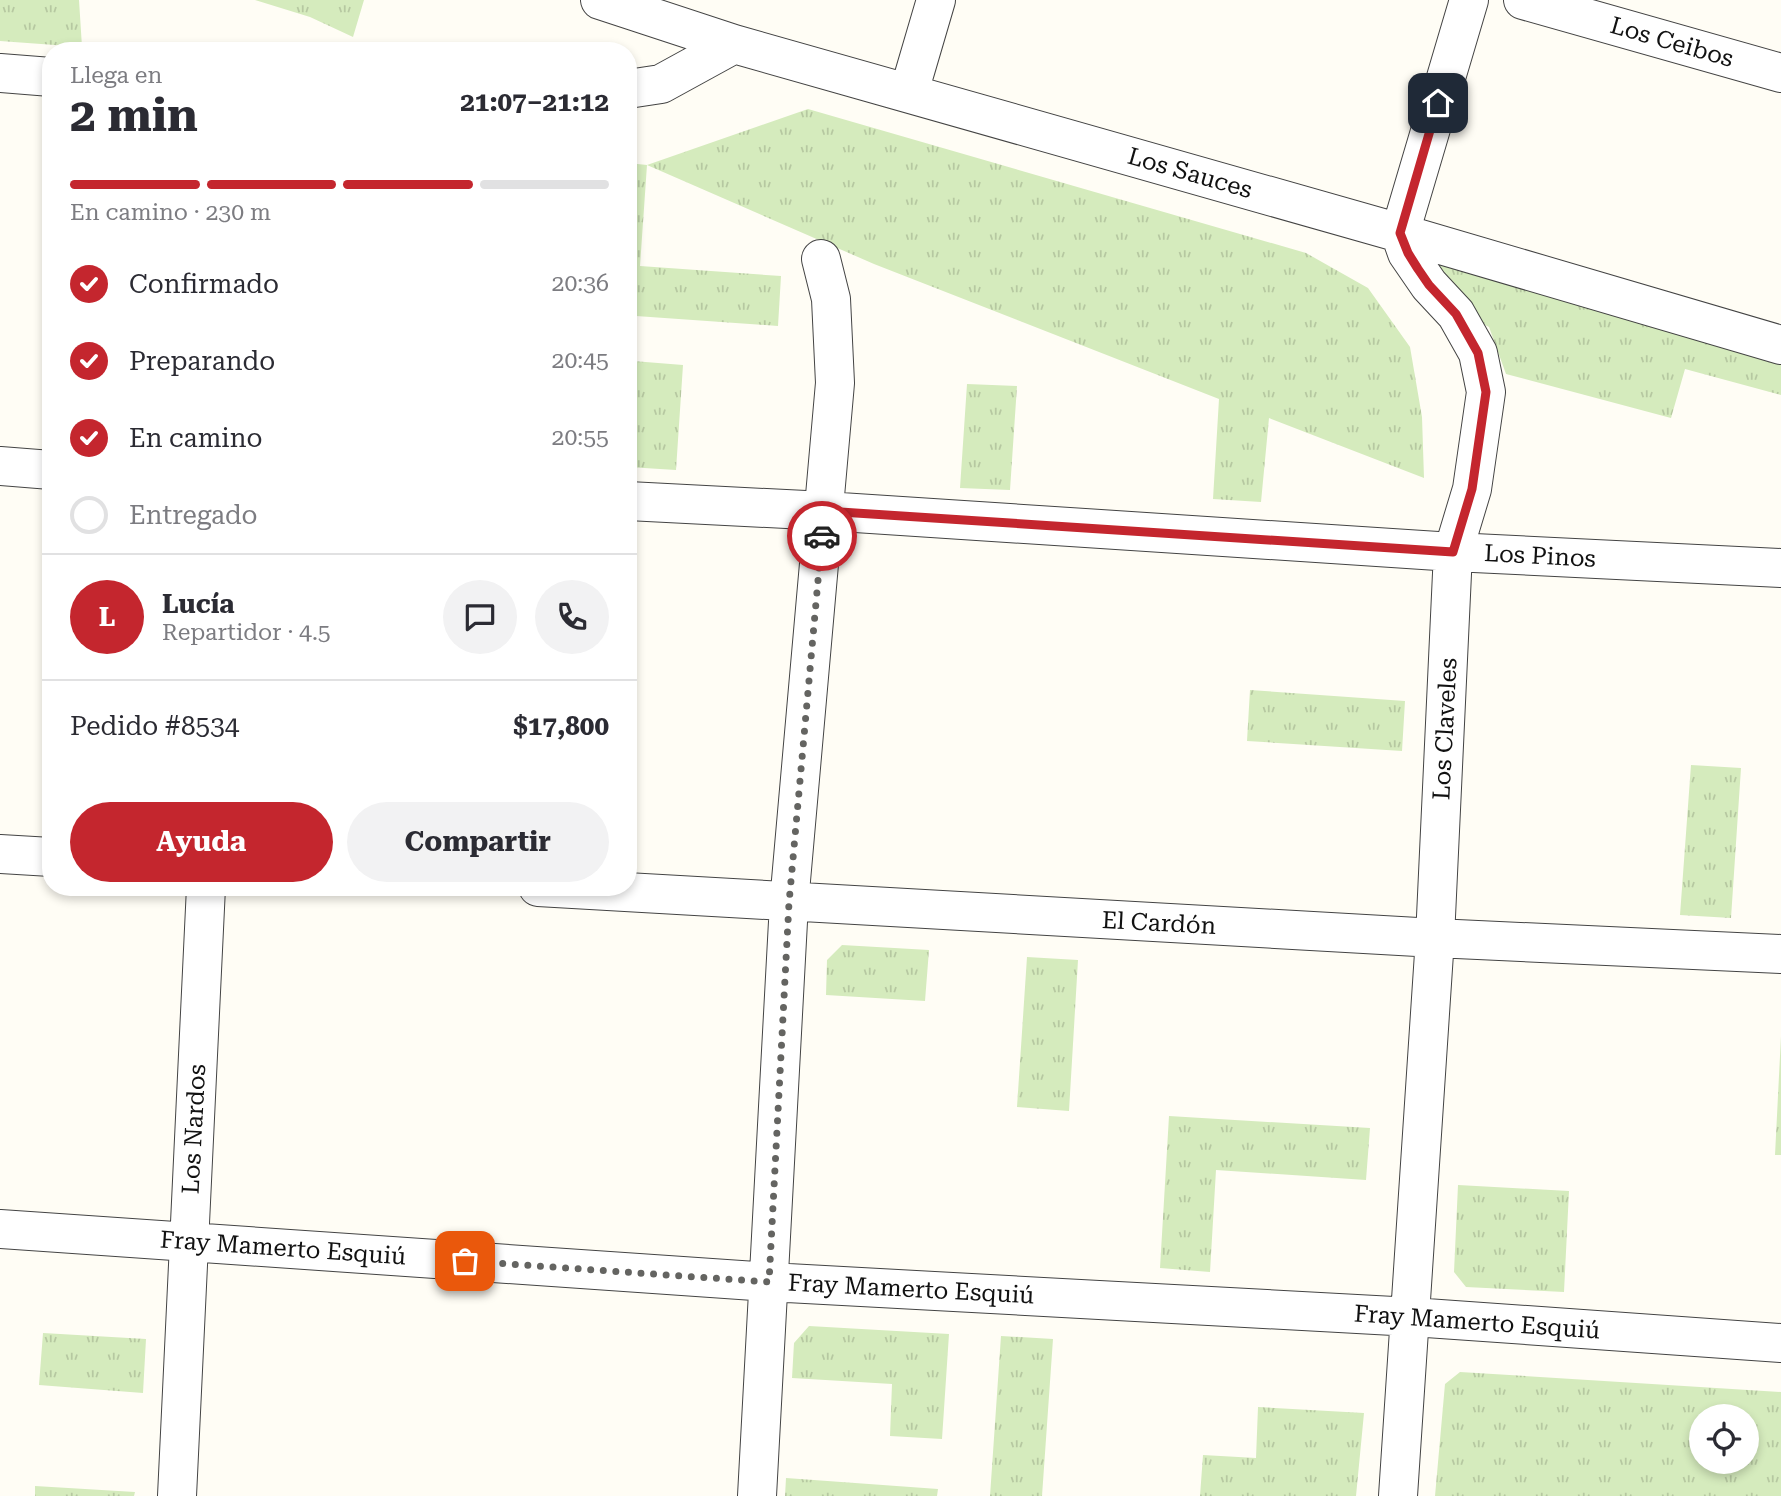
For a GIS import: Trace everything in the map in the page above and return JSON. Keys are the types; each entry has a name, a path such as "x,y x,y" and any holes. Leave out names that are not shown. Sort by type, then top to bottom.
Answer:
{"street":[{"name":"Los Sauces","path":"600,0 734,44 1400,233 1781,345"},
{"path":"909,92 936,0"},
{"path":"1400,233 1469,0"},
{"name":"Los Ceibos","path":"1523,0 1781,73"},
{"path":"637,88 661,84 734,44"},
{"path":"0,73 42,76"},
{"name":"Los Claveles","path":"1398,1496 1412,1317 1435,939 1453,552 1472,489 1486,392 1478,353 1456,314 1429,285 1408,253 1400,233"},
{"path":"757,1496 789,903 835,383 831,299 821,259"},
{"path":"0,466 42,469"},
{"name":"Los Pinos","path":"637,501 1453,552 1781,568"},
{"path":"0,854 42,856"},
{"name":"El Cardón","path":"637,893 1435,939 1781,954"},
{"name":"Los Nardos","path":"177,1496 206,896"},
{"name":"Fray Mamerto Esquiú","path":"0,1229 769,1282 1412,1317 1781,1343"}],"green space":[{"path":"0,0 79,0 82,42 42,44 0,41"},
{"path":"255,0 364,0 353,37 310,17"},
{"path":"808,109 1306,253 1368,288 1410,347 1422,417 1424,478 1269,418 1261,502 1213,499 1219,399 874,264 647,165"},
{"path":"637,164 647,165 640,266 781,276 778,326 637,316"},
{"path":"1433,260 1781,359 1781,395 1685,369 1671,418 1506,374 1489,327 1461,313"},
{"path":"637,361 683,365 676,470 637,468"},
{"path":"967,384 1017,386 1010,490 960,488"},
{"path":"1250,690 1405,701 1402,751 1247,741"},
{"path":"1691,765 1741,768 1731,918 1680,915"},
{"path":"842,945 929,950 925,1001 826,995 827,960"},
{"path":"1027,957 1078,960 1069,1111 1017,1107"},
{"path":"1781,1036 1781,1155 1775,1155"},
{"path":"1169,1116 1370,1128 1366,1180 1216,1170 1210,1272 1160,1268"},
{"path":"1458,1185 1569,1191 1564,1292 1466,1287 1454,1272"},
{"path":"809,1326 949,1334 942,1439 890,1436 892,1384 792,1378 794,1343"},
{"path":"43,1333 146,1339 143,1393 39,1385"},
{"path":"1001,1336 1053,1339 1042,1496 990,1496"},
{"path":"1460,1372 1781,1392 1781,1496 1435,1496 1445,1384"},
{"path":"1258,1407 1364,1413 1356,1496 1200,1496 1203,1455 1256,1458"},
{"path":"786,1478 938,1489 937,1496 785,1496"},
{"path":"35,1486 135,1492 134,1496 35,1496"}],"way so far":[{"path":"465,1261 769,1282 789,903 822,536"}],"route":[{"path":"822,536 825,511 1453,552 1472,489 1486,392 1478,353 1456,314 1418,269 1400,233 1438,103"}]}
